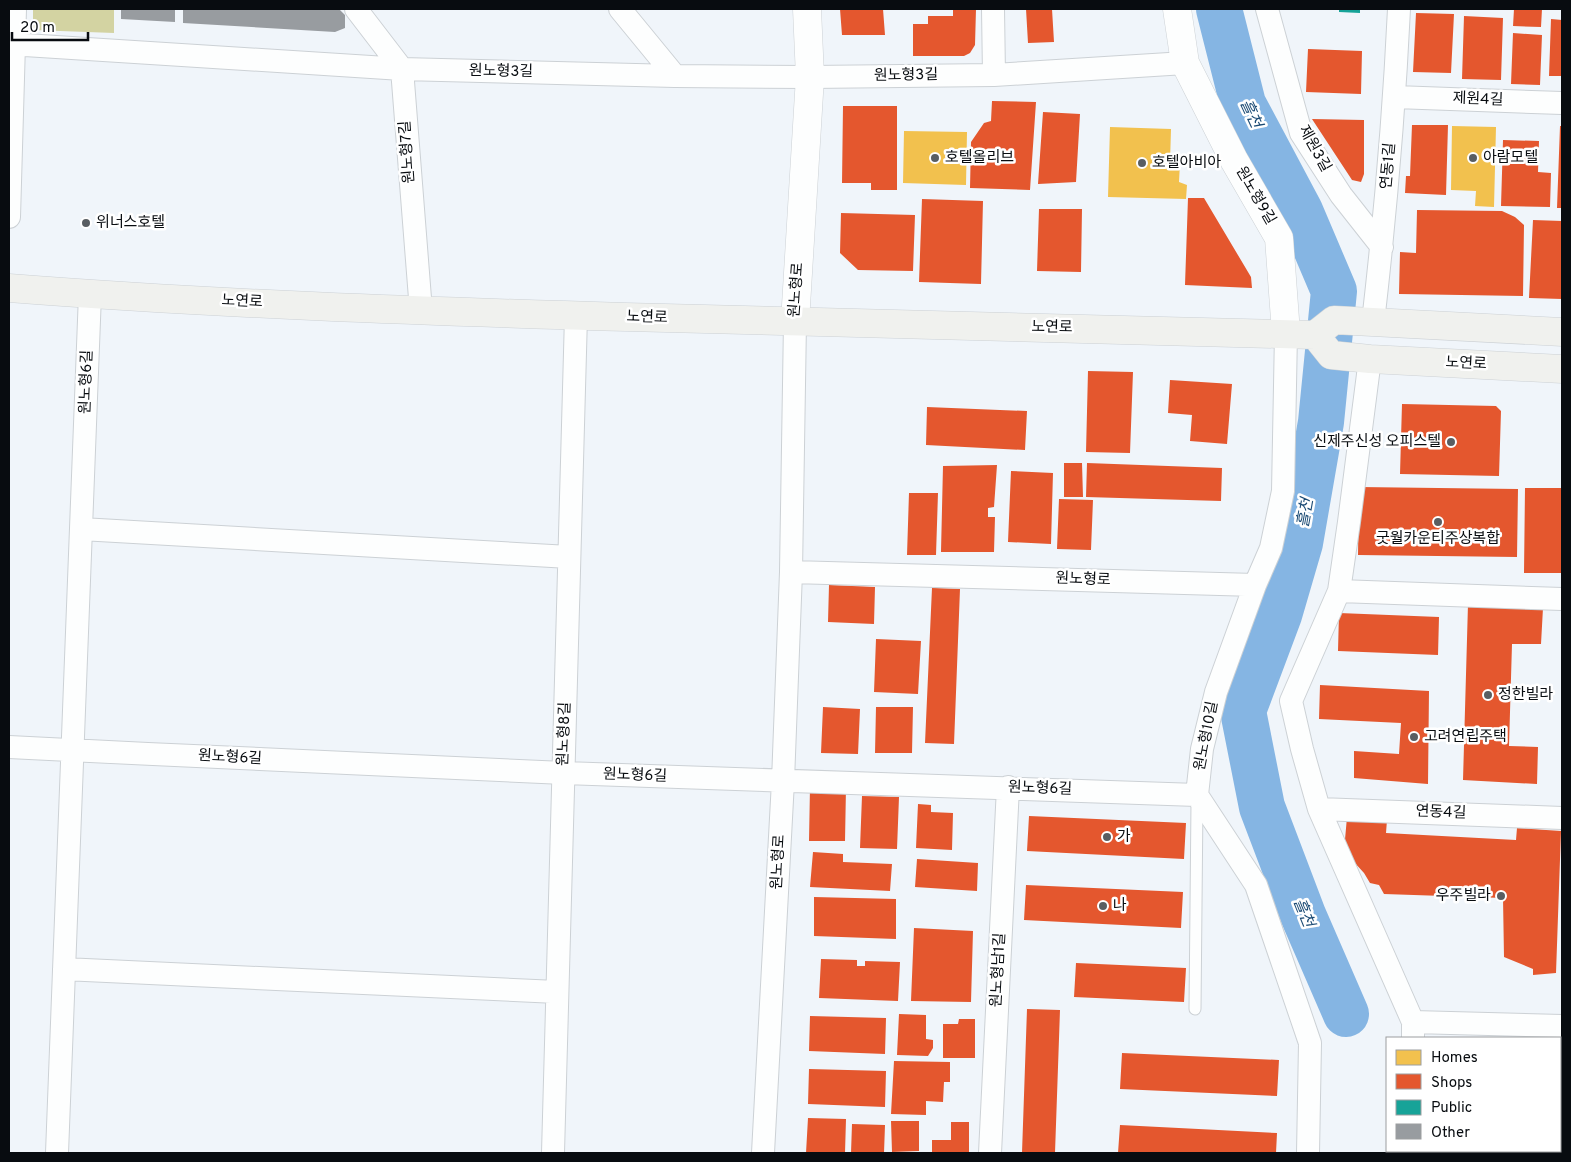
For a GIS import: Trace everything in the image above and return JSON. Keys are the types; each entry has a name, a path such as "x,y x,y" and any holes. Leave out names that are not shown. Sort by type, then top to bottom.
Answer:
{"main road":[{"name":"노연로","path":"9,288 421,311 1300,334 1331,355 1364,359 1562,370"},
{"path":"1300,334 1334,320 1562,332"}],"street":[{"path":"9,217 12,44 15,9"},
{"path":"356,9 402,69"},
{"path":"620,9 675,76"},
{"name":"원노형로","path":"764,1153 783,781 791,572 795,322 810,77 807,9"},
{"path":"993,9 994,75"},
{"name":"원노형9길","path":"1176,9 1185,63 1234,160 1279,238 1300,334"},
{"name":"제원3길","path":"1266,9 1301,133 1341,195 1382,247"},
{"name":"연동1길","path":"1366,322 1382,247 1395,98 1399,9"},
{"name":"원노형3길","path":"12,44 402,69 675,76 994,75 1185,63"},
{"name":"원노형7길","path":"402,69 421,311"},
{"name":"제원4길","path":"1395,98 1562,103"},
{"name":"원노형6길","path":"57,1153 90,294"},
{"name":"원노형8길","path":"553,1153 576,316"},
{"name":"원노형10길","path":"1197,795 1202,749 1216,692 1255,585 1271,548 1283,491 1300,334"},
{"path":"1364,359 1349,522 1339,591 1291,701 1319,809 1413,1030 1562,1026"},
{"path":"81,529 569,557"},
{"name":"원노형로","path":"791,572 1255,585"},
{"path":"1339,591 1562,599"},
{"name":"원노형6길","path":"9,747 564,773 1197,795"},
{"name":"원노형남1길","path":"990,1153 1008,787"},
{"path":"1197,795 1256,885 1310,1043 1308,1153"},
{"name":"연동4길","path":"1319,809 1562,818"},
{"path":"64,969 558,992"}],"lane":[{"path":"1195,1009 1197,795"}],"green space":[{"path":"33,9 114,9 114,33 33,30"}],"building: Homes":[{"name":"아람모텔","path":"1452,126 1496,127 1494,207 1475,206 1476,191 1451,190"},
{"name":"호텔아비아","path":"1110,127 1171,129 1170,163 1180,163 1179,182 1187,185 1186,199 1108,197"},
{"name":"호텔올리브","path":"904,131 967,132 966,185 903,183"}],"building: Shops":[{"path":"840,9 883,9 885,35 842,35"},
{"path":"953,9 976,9 975,45 970,53 964,56 913,56 913,24 928,24 928,16 953,16"},
{"path":"1026,9 1052,9 1054,42 1028,43"},
{"path":"1514,9 1542,9 1541,27 1513,26"},
{"path":"1416,13 1454,14 1451,73 1413,72"},
{"path":"1464,16 1503,18 1501,80 1462,79"},
{"path":"1551,19 1562,20 1562,76 1549,76"},
{"path":"1513,33 1542,35 1540,85 1511,84"},
{"path":"1308,49 1362,51 1361,94 1306,92"},
{"path":"992,101 1036,102 1030,190 970,188 971,142 984,123 991,121"},
{"path":"843,106 897,106 897,190 871,190 871,183 842,183"},
{"path":"1043,112 1080,114 1076,182 1038,184"},
{"path":"1312,119 1364,120 1364,174 1361,182 1352,180"},
{"path":"1412,125 1448,125 1446,195 1405,193 1406,176 1410,176"},
{"path":"1560,126 1562,126 1562,208 1557,208"},
{"path":"1503,140 1539,141 1538,172 1551,173 1550,207 1501,206"},
{"path":"1188,198 1204,198 1251,277 1252,288 1185,285"},
{"path":"922,199 983,201 981,284 919,282"},
{"path":"1039,209 1082,209 1081,272 1037,271"},
{"path":"1417,210 1502,211 1515,217 1524,225 1523,296 1399,294 1400,252 1416,253"},
{"path":"841,213 915,215 913,271 858,270 840,253"},
{"path":"1533,220 1562,221 1562,299 1529,298"},
{"path":"1088,371 1133,372 1130,453 1086,452"},
{"path":"1170,380 1232,384 1227,444 1190,441 1192,415 1168,413"},
{"name":"신제주신성 오피스텔","path":"1402,404 1496,406 1501,411 1499,476 1400,474"},
{"path":"927,407 1027,411 1025,450 926,445"},
{"path":"1064,463 1082,463 1083,497 1064,497"},
{"path":"1087,463 1222,468 1221,501 1086,497"},
{"path":"997,465 994,507 988,508 988,517 995,517 994,552 941,552 943,466"},
{"path":"1011,471 1053,473 1051,544 1008,542"},
{"name":"굿월카운티주상복합","path":"1359,487 1518,489 1517,557 1358,555"},
{"path":"1525,488 1562,488 1562,573 1524,573"},
{"path":"909,493 938,493 936,555 907,555"},
{"path":"1059,499 1093,500 1091,550 1057,549"},
{"path":"829,585 875,587 874,624 828,622"},
{"path":"932,588 960,589 954,744 925,743"},
{"name":"정한빌라","path":"1468,604 1543,608 1541,644 1512,644 1509,746 1538,747 1537,784 1463,780"},
{"path":"1339,613 1439,617 1438,655 1338,651"},
{"path":"876,639 921,641 918,694 874,692"},
{"name":"고려연립주택","path":"1320,685 1429,691 1428,784 1354,778 1354,751 1399,754 1401,723 1319,719"},
{"path":"823,707 860,709 858,754 821,753"},
{"path":"876,707 913,707 912,753 875,753"},
{"path":"810,787 846,787 845,841 809,841"},
{"path":"862,796 899,797 897,849 860,848"},
{"path":"918,804 931,805 931,812 953,813 952,850 916,848"},
{"name":"가","path":"1029,816 1186,823 1184,859 1027,851"},
{"name":"우주빌라","path":"1347,817 1387,820 1386,833 1516,840 1517,828 1561,831 1556,973 1533,975 1533,969 1504,957 1503,898 1384,894 1379,885 1370,883 1364,873 1344,851"},
{"path":"813,852 843,854 843,862 892,864 890,891 810,887"},
{"path":"917,859 978,863 977,891 915,887"},
{"name":"나","path":"1026,885 1183,892 1181,928 1024,920"},
{"path":"814,897 896,899 896,939 814,936"},
{"path":"914,928 973,931 971,1002 911,1001"},
{"path":"821,959 857,960 857,966 865,966 865,961 900,962 898,1001 819,998"},
{"path":"1076,963 1186,968 1184,1002 1074,997"},
{"path":"1027,1009 1060,1010 1055,1153 1022,1153"},
{"path":"899,1014 926,1015 926,1039 933,1040 933,1048 928,1056 897,1055"},
{"path":"810,1016 886,1018 885,1054 809,1051"},
{"path":"959,1019 975,1019 975,1058 943,1058 943,1024 958,1024"},
{"path":"1527,1035 1554,1037 1527,1037"},
{"path":"1561,1037 1562,1037 1561,1070"},
{"path":"1122,1053 1279,1060 1277,1096 1120,1089"},
{"path":"894,1061 950,1062 950,1082 944,1082 943,1102 926,1101 926,1115 891,1114"},
{"path":"809,1069 886,1071 885,1107 808,1104"},
{"path":"1561,1075 1562,1075 1561,1106"},
{"path":"808,1118 846,1119 845,1153 806,1153"},
{"path":"891,1121 919,1121 919,1151 892,1152"},
{"path":"951,1122 969,1122 969,1153 932,1153 932,1140 951,1140"},
{"path":"852,1124 885,1125 884,1153 851,1153"},
{"path":"1120,1125 1277,1133 1276,1153 1118,1153"},
{"path":"1562,1133 1562,1153 1538,1153 1561,1152"}],"building: Public":[{"path":"1339,9 1360,9 1360,13 1339,12"}],"building: Other":[{"path":"121,9 175,9 175,22 121,19"},
{"path":"183,9 339,9 345,15 345,28 335,32 183,23"}],"waterway":[{"name":"흘천","path":"1219,9 1243,104 1300,211 1334,291 1321,422 1300,543 1279,615 1243,711 1262,807 1303,915 1346,1014"}],"place":[{"name":"호텔올리브","path":"935,158"},
{"name":"아람모텔","path":"1473,158"},
{"name":"호텔아비아","path":"1142,163"},
{"name":"위너스호텔","path":"86,223"},
{"name":"신제주신성 오피스텔","path":"1451,442"},
{"name":"굿월카운티주상복합","path":"1438,522"},
{"name":"정한빌라","path":"1488,695"},
{"name":"고려연립주택","path":"1414,737"},
{"name":"가","path":"1107,837"},
{"name":"우주빌라","path":"1501,896"},
{"name":"나","path":"1103,906"}]}
